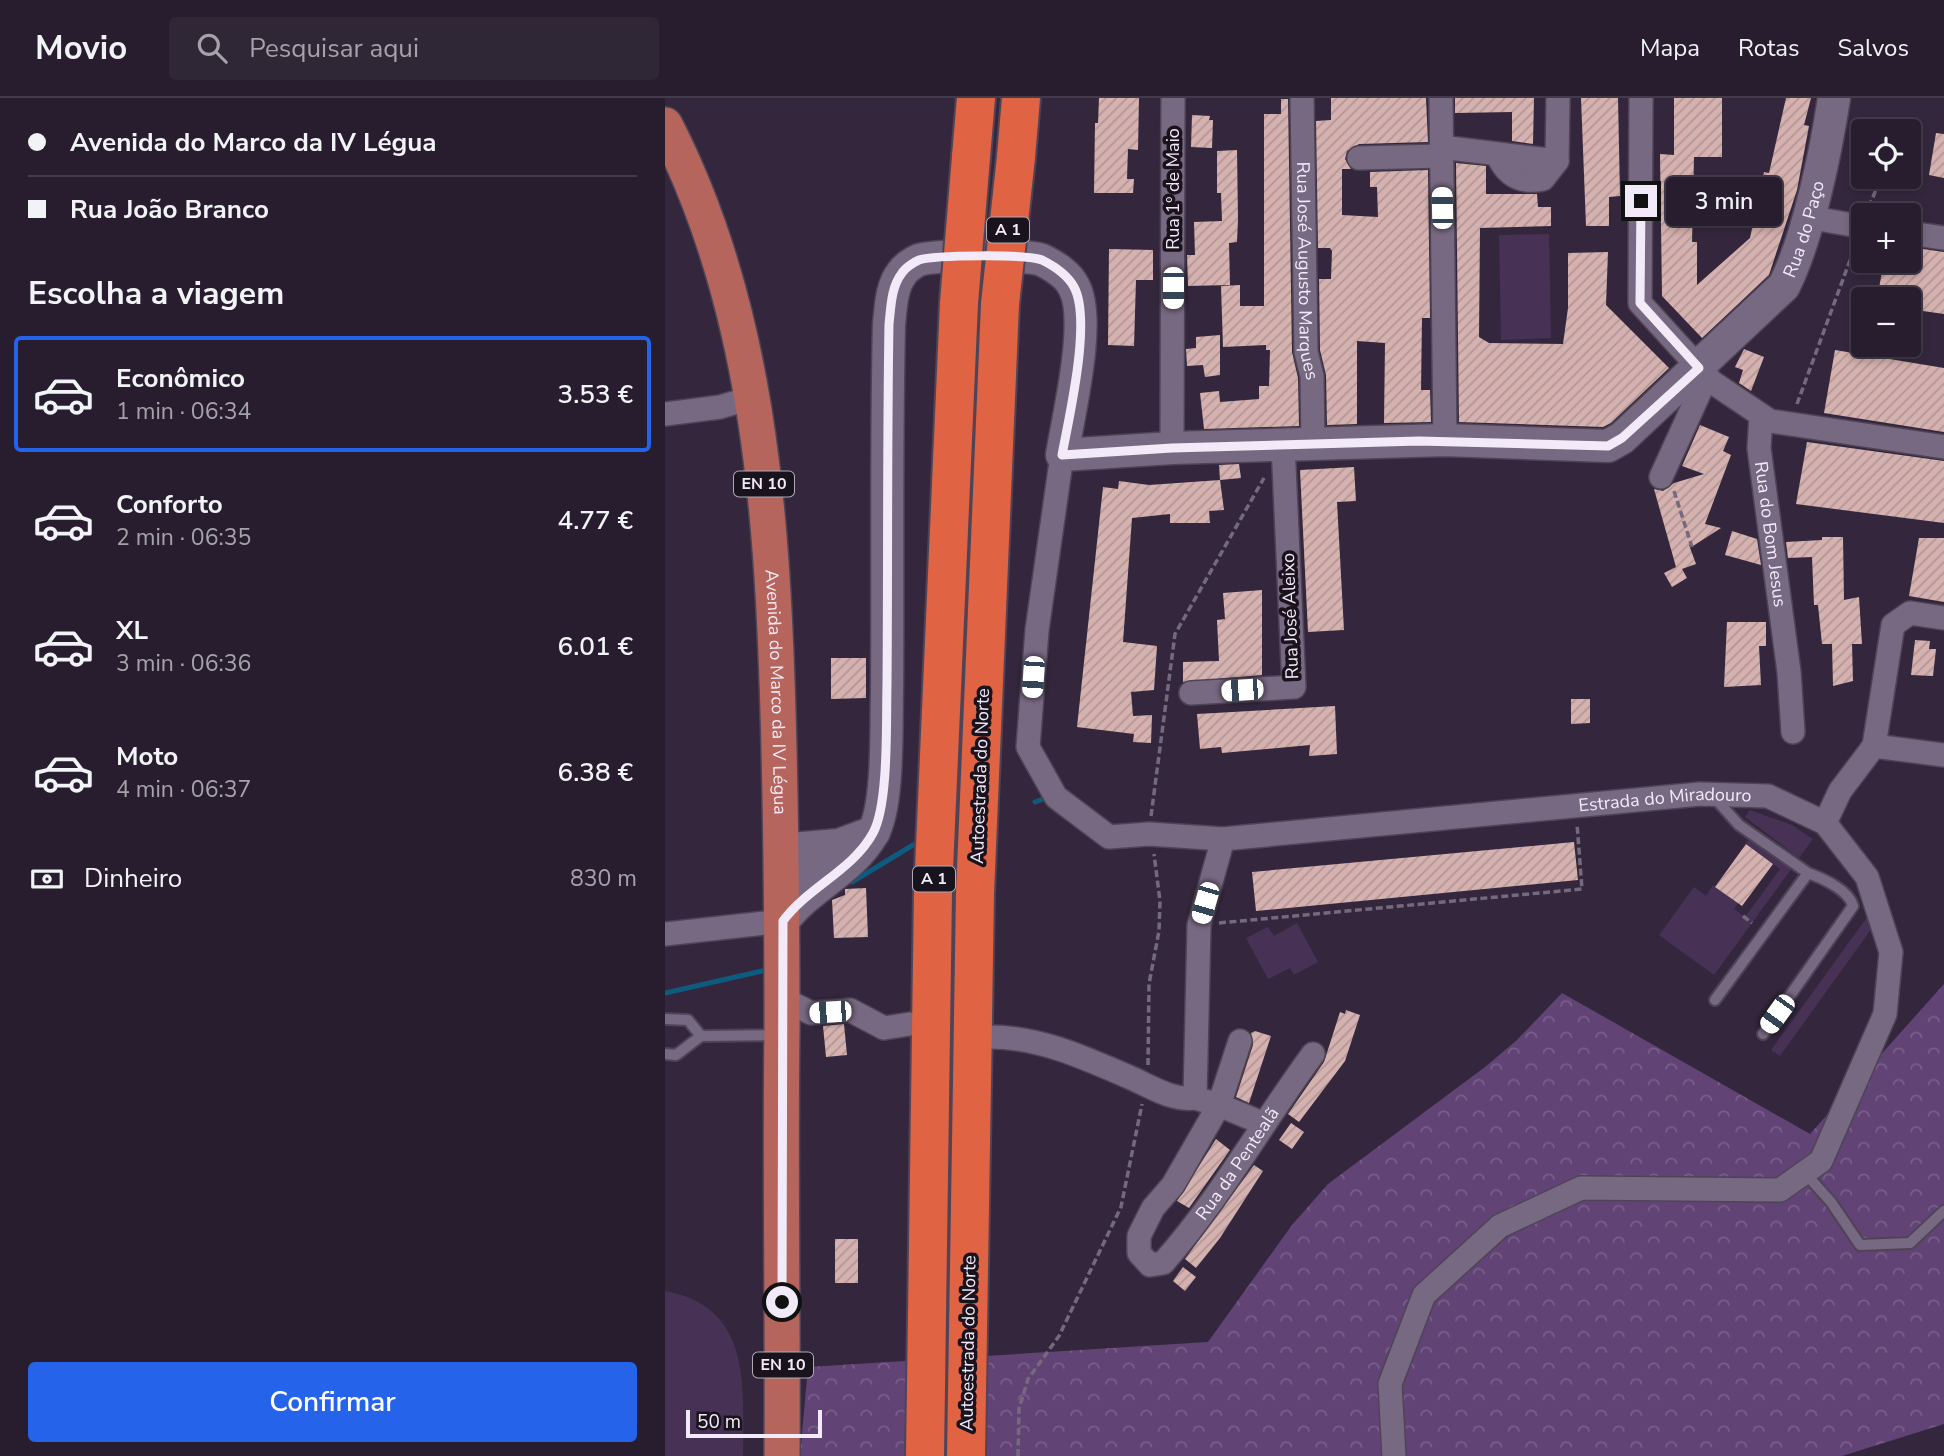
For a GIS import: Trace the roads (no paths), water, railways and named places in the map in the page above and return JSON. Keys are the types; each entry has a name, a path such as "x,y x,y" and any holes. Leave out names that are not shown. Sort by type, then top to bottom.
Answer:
{"highway":[{"name":"A 1","path":"925,1456 933,892 959,303 977,98"},
{"name":"Autoestrada do Norte","path":"966,1456 975,893 1000,304 1021,98"}],"main road":[{"name":"Avenida do Marco da IV Légua","path":"670,144 715,242 754,397 769,525 789,844 783,921 782,998 782,1456"}],"street":[{"name":"Rua 1º de Maio","path":"1172,448 1173,98"},
{"name":"Rua José Augusto Marques","path":"1298,443 1312,376 1305,352 1302,98"},
{"path":"1441,98 1445,440"},
{"path":"1359,159 1441,151 1497,154 1503,168 1520,180 1543,179 1557,161 1558,98"},
{"path":"1641,98 1640,303 1703,372 1761,416 1789,426 1944,447"},
{"name":"Rua do Paço","path":"1062,455 1298,443 1445,440 1608,446 1622,438 1703,372 1784,286 1807,218 1829,134 1834,98"},
{"path":"1807,218 1851,229"},
{"path":"1921,235 1944,238"},
{"path":"665,934 783,921 802,899 856,856 874,832 881,812 886,722 889,324 891,297 902,272 917,261 939,256 1039,259 1063,272 1075,287 1080,307 1080,342 1062,455"},
{"path":"1661,477 1703,372"},
{"path":"665,414 720,407 754,397"},
{"name":"Rua do Bom Jesus","path":"1761,416 1759,448 1789,672 1793,732"},
{"name":"Rua José Aleixo","path":"1191,693 1294,687 1298,443"},
{"name":"Estrada do Miradouro","path":"1062,455 1037,630 1028,747 1056,797 1109,837 1149,834 1223,839 1711,794 1767,796 1825,822 1867,877 1891,952 1885,1014 1821,1161 1780,1190 1581,1188 1500,1226 1424,1295 1390,1384 1395,1456"},
{"path":"1825,822 1840,791 1874,746 1893,625 1910,614 1944,618"},
{"path":"1874,746 1944,755"},
{"path":"789,844 839,845 874,832"},
{"path":"1195,1098 1199,925 1223,839"},
{"path":"789,844 812,872 840,869"},
{"path":"782,998 810,1013 850,1010 884,1028 910,1024"},
{"path":"990,1037 1041,1041 1183,1100 1195,1098 1219,1105 1262,1124"},
{"path":"1219,1105 1240,1041"},
{"name":"Rua da Pentealã","path":"1219,1105 1173,1185 1153,1208 1139,1236 1137,1247 1142,1258 1156,1266 1163,1263 1200,1221 1262,1124 1313,1054"}],"lane":[{"path":"1711,794 1739,825 1808,873 1820,877 1849,897 1851,912 1763,1034"},
{"path":"1715,1000 1808,873"},
{"path":"665,1019 688,1020 701,1036"},
{"path":"665,1054 676,1055 701,1036 782,1035"},
{"path":"1805,1173 1831,1202 1860,1245 1910,1243 1944,1211"}],"waterway":[{"path":"1035,802 1046,798"},
{"path":"852,882 913,845"},
{"path":"665,993 762,971"}]}
